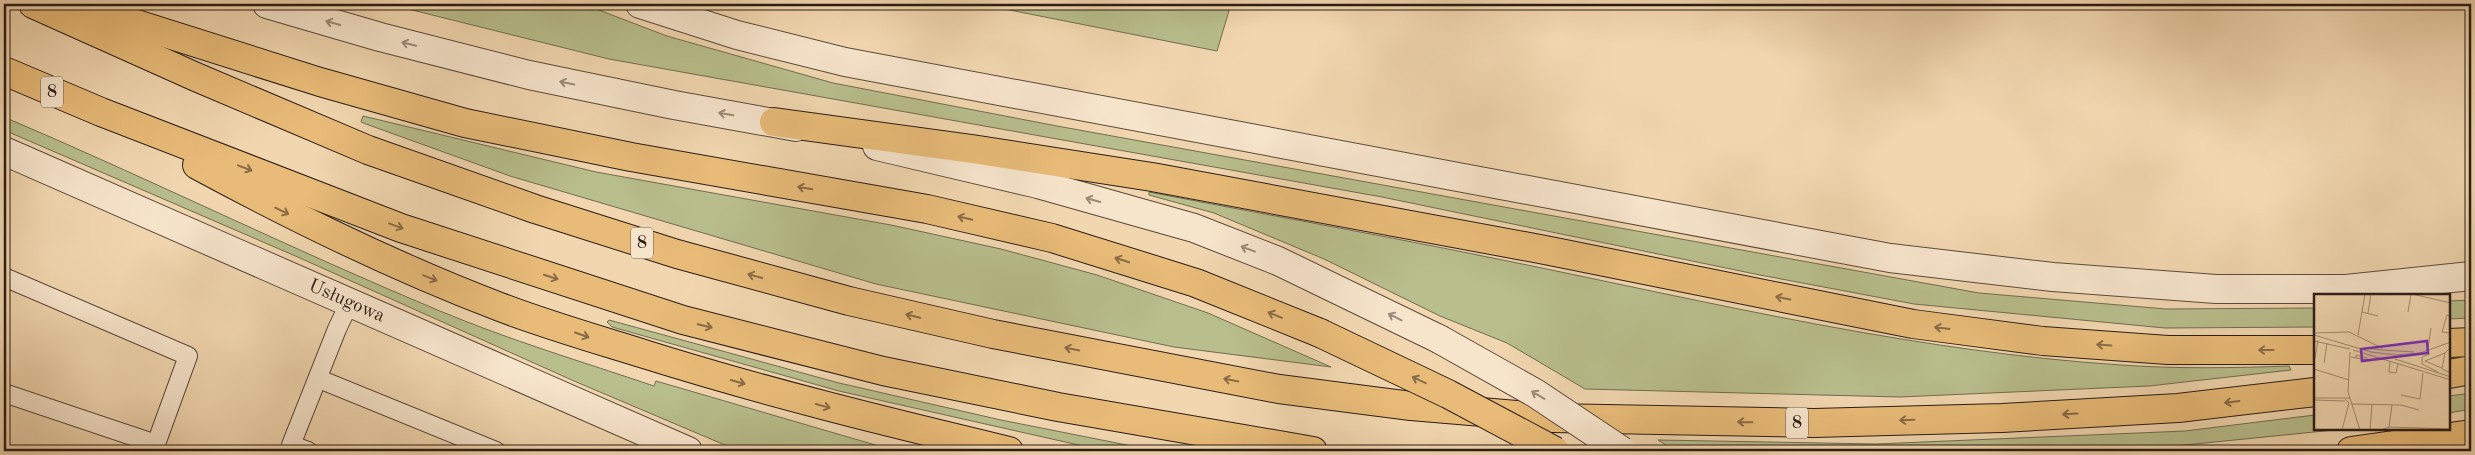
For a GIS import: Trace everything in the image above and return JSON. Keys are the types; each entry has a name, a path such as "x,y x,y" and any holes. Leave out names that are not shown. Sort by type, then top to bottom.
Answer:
{"highway":[{"name":"8","path":"33,4 196,77 368,150 535,209 677,254 849,301 993,334 1279,389 1411,406 1552,418 1814,423 2002,418 2168,409 2314,392"},
{"path":"73,4 320,82 465,123 631,157 927,209 1052,238 1196,284 1320,334 1448,394 1555,451"},
{"name":"8","path":"4,71 101,112 401,228 683,320 883,371 1058,407 1313,451"},
{"path":"101,112 281,210 403,267 501,307 604,342 776,393 1010,451"},
{"path":"774,122 1152,176 1545,250 1913,324 2043,341 2168,350 2314,350"},
{"path":"2450,343 2471,342"},
{"path":"2450,374 2471,370"},
{"path":"2351,451 2471,434"}],"street":[{"path":"267,4 380,37 529,75 674,105 774,122 1038,184 1194,228 1278,261 1439,339 1535,393 1622,451"},
{"path":"640,4 737,35 845,62 1890,258 2053,277 2216,289 2346,289 2471,276"},
{"name":"Usługowa","path":"4,151 688,451"}],"lane":[{"path":"4,277 188,356 156,444 4,393"},
{"path":"308,451 291,445 319,379 337,329 350,302"},
{"path":"319,379 496,451"}],"green space":[{"path":"388,4 583,4 667,36 833,83 1057,126 1979,293 2166,309 2314,308 2314,327 2165,328 1914,304 1760,275 1382,197 609,59"},
{"path":"979,4 1231,4 1217,51"},
{"path":"363,116 596,172 891,225 1001,249 1097,275 1208,313 1331,367 1174,347 876,284 510,176 361,122"},
{"path":"4,117 385,288 493,332 654,386 656,381 896,451 739,451 574,381 300,258 4,130"},
{"path":"1149,192 1440,247 1754,312 1900,339 2047,359 2121,365 2205,368 2289,366 2291,370 2149,386 1900,397 1585,389 1507,343 1440,316 1324,259 1214,213 1149,195"},
{"path":"2471,300 2471,318 2450,319 2450,301"},
{"path":"609,320 839,383 1001,420 1157,451 1105,451 839,391 612,327 607,322"},
{"path":"2471,393 2471,409 2450,413 2450,396"},
{"path":"2314,415 2314,430 2334,430 2185,445 2053,451 1675,451 1658,440 1876,444 2185,431"}]}
